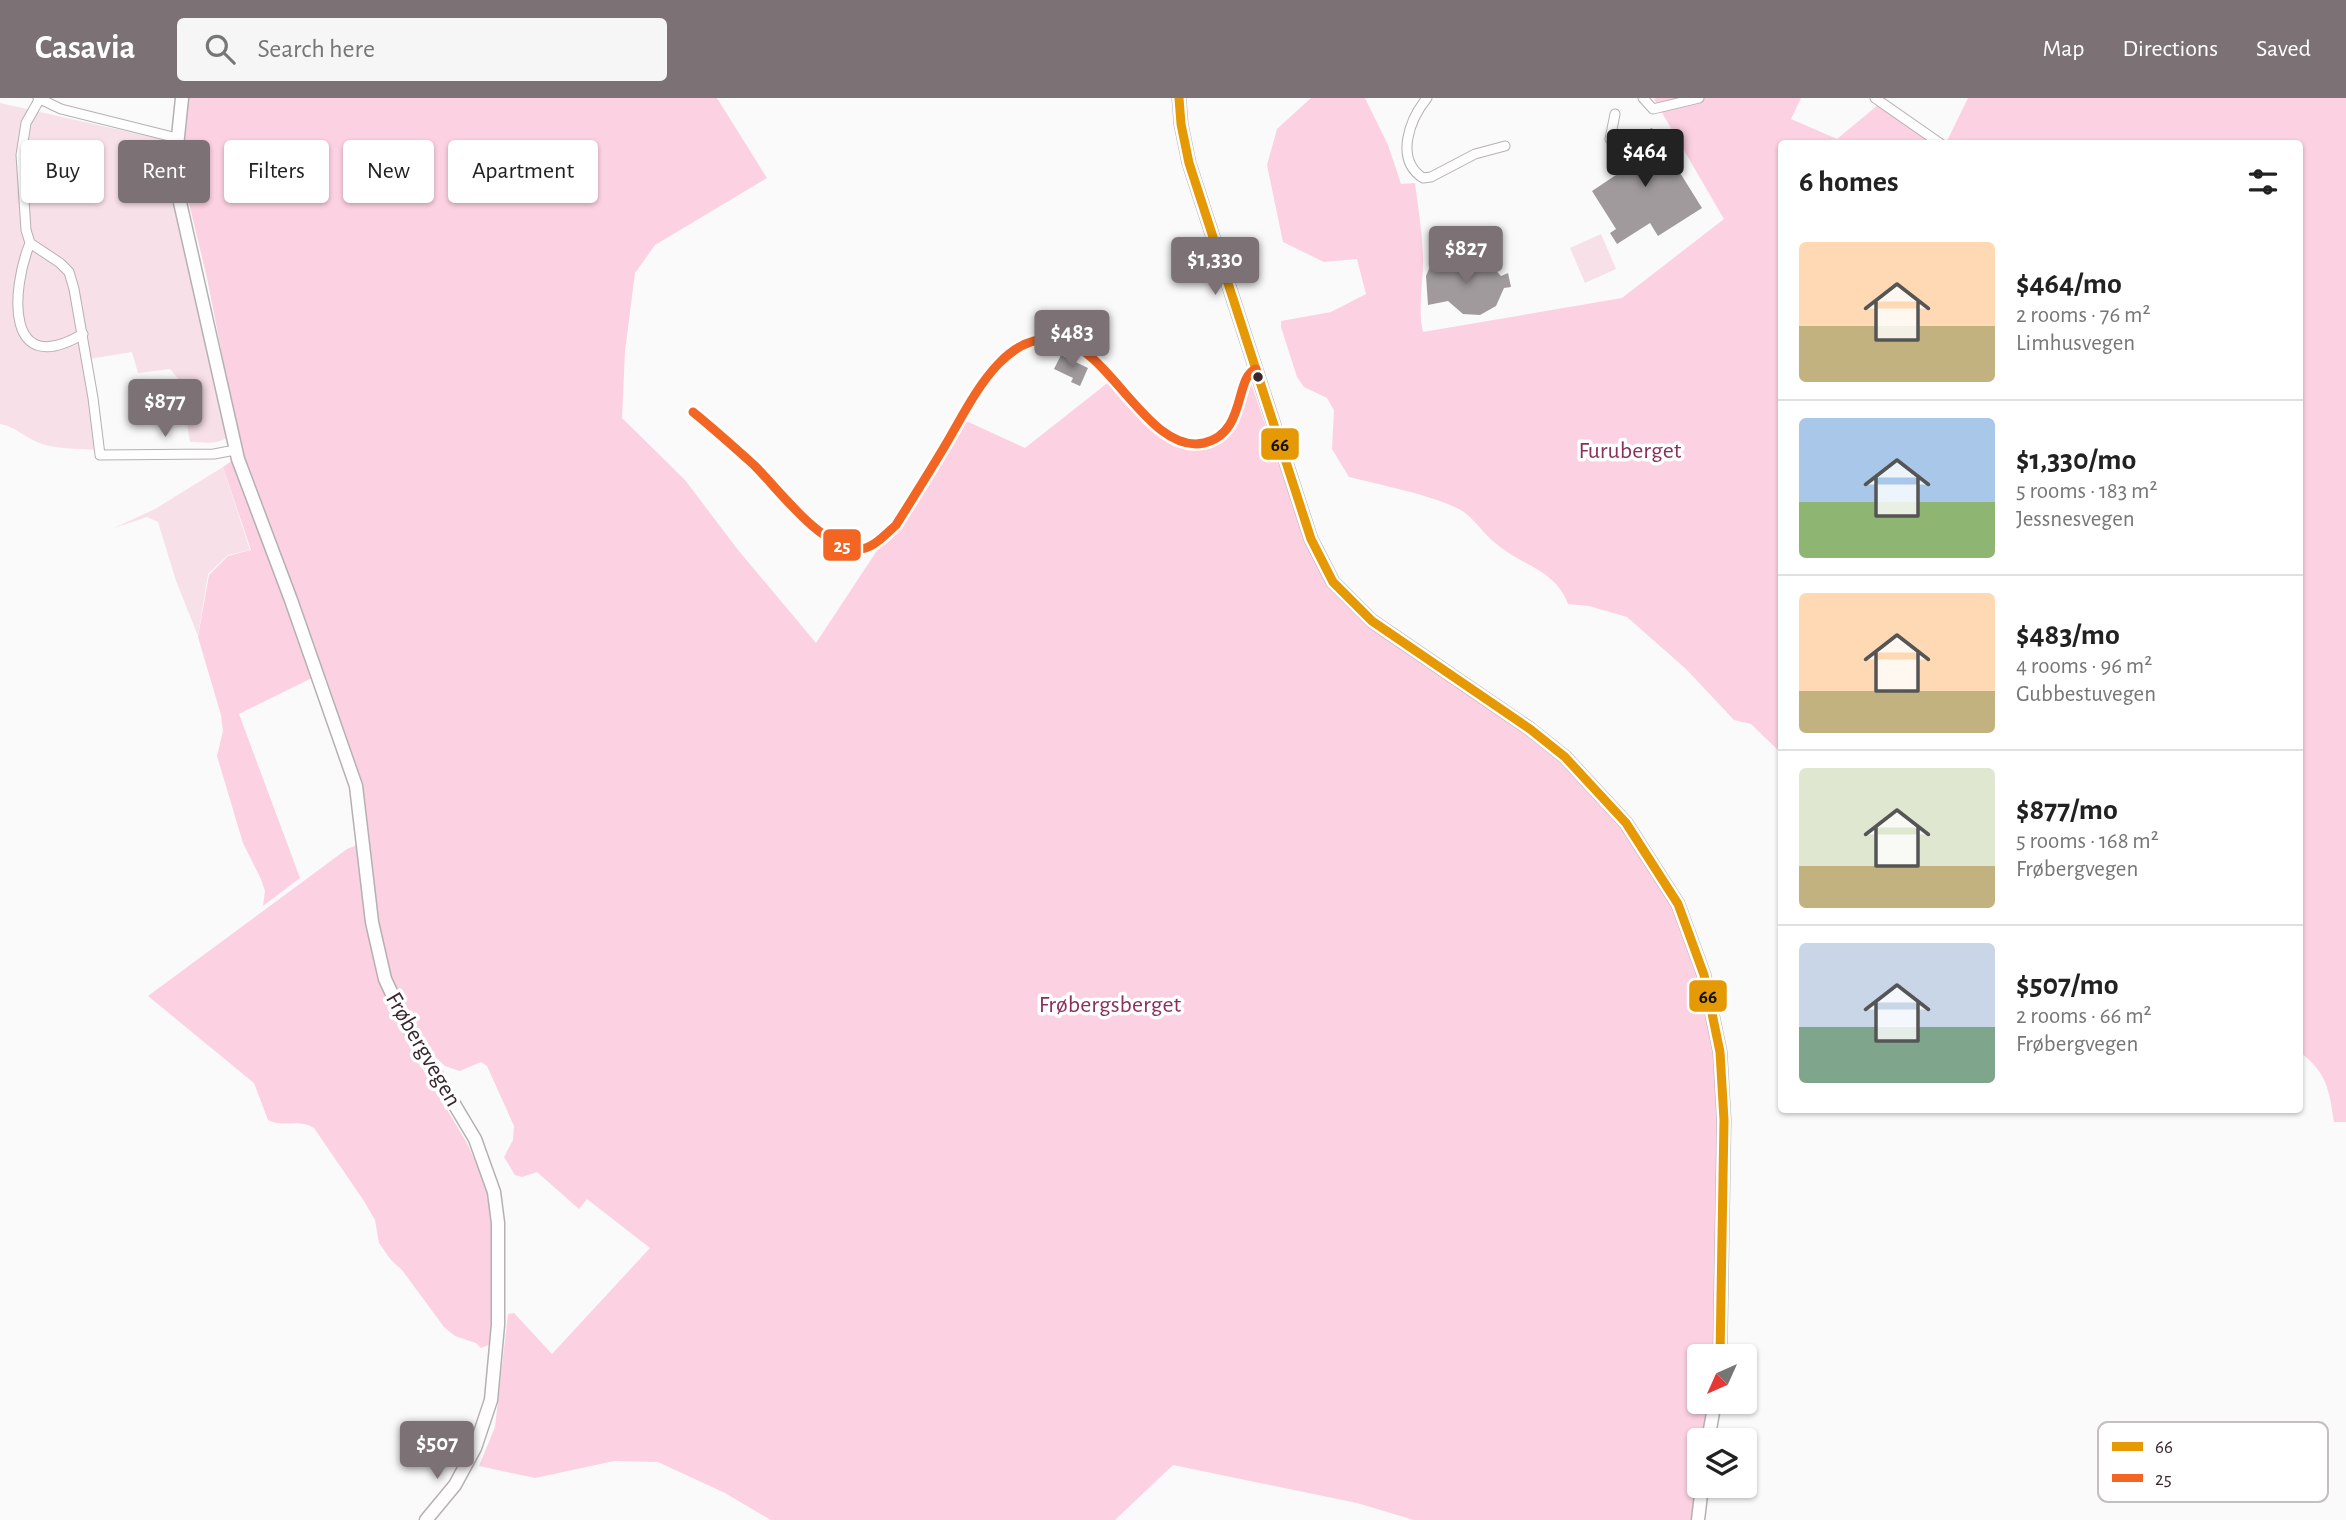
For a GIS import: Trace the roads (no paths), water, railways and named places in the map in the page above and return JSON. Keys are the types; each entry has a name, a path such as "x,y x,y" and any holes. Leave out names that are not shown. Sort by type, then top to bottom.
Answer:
{"main road":[{"name":"Frøbergvegen","path":"182,98 177,138 177,189 235,450 356,786 372,922 384,979 405,1022 475,1139 494,1192 498,1223 499,1325 491,1400 475,1448 454,1485 426,1520"},
{"path":"1179,98 1189,163 1311,539 1333,582 1372,621 1520,722 1564,757 1626,823 1678,904 1704,975 1720,1052 1724,1098 1724,1247 1720,1344"},
{"path":"1698,1520 1701,1498"}],"street":[{"path":"1433,98 1424,101 1407,139 1408,158 1412,168 1423,178 1446,170 1475,154 1505,146"},
{"path":"1643,98 1653,109 1699,98"},
{"path":"1875,98 1935,140"},
{"path":"83,334 69,343 48,349 34,346 25,337 20,318 19,292 30,243 21,185 21,155 26,123 38,99 61,109 177,138"},
{"path":"1610,139 1615,114"},
{"path":"30,243 69,272 83,334 100,455 214,454 235,450"},
{"path":"693,412 752,464 820,533 841,545 859,550 877,543 896,525 980,384 1013,351 1024,345 1039,339 1062,340 1081,351 1098,363 1140,410 1167,434 1193,444 1212,440 1225,431 1236,416 1247,378 1251,371 1256,369"}],"park label":[{"name":"Furuberget","path":"1630,450"},
{"name":"Frøbergsberget","path":"1110,1004"}]}
